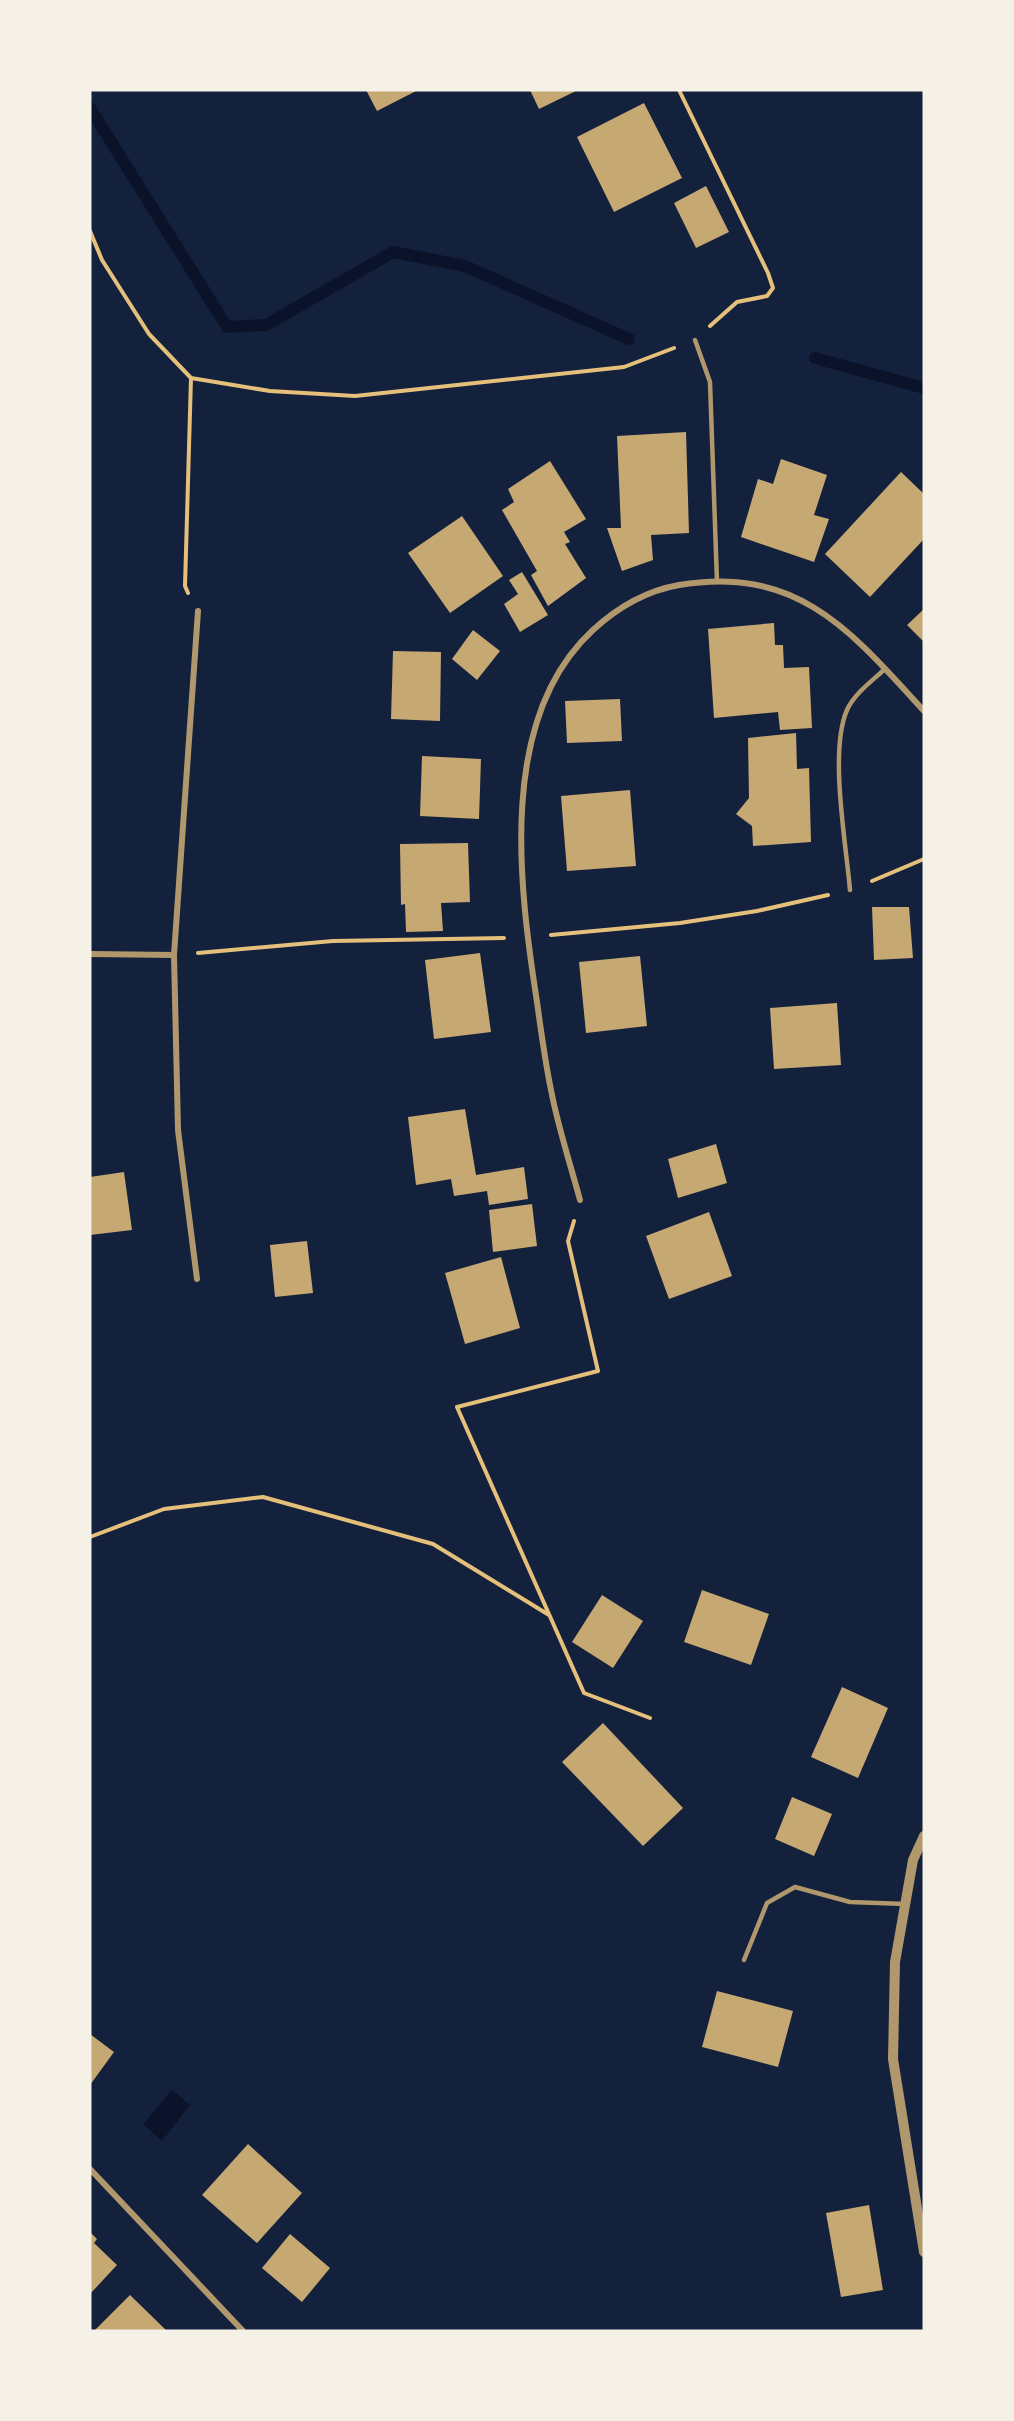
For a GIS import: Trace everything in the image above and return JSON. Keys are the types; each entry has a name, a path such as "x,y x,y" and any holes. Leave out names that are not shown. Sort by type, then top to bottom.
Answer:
{"street":[{"path":"580,1200 551,1090 527,938 522,852 526,773 538,720 556,675 583,639 609,616 633,600 666,587 717,582 749,583 765,586 808,602 859,641 924,711"},
{"path":"197,1279 178,1130 174,955 198,611"},
{"path":"90,954 174,955"},
{"path":"924,1836 913,1860 895,1962 893,2059 924,2252"},
{"path":"90,2169 243,2331"}],"lane":[{"path":"695,340 710,382 717,582"},
{"path":"850,890 838,758 847,710 858,695 885,669"},
{"path":"744,1960 767,1902 795,1887 850,1902 905,1904"}],"path":[{"path":"90,231 102,260 149,334 191,378 270,392 355,396 624,367 695,340 737,302 767,296 773,288 768,273 679,90"},
{"path":"191,378 185,586 198,611"},
{"path":"174,955 333,941 527,938 680,923 757,911 850,890 924,859"},
{"path":"580,1200 568,1241 598,1371 457,1407 584,1693 650,1718"},
{"path":"90,1537 164,1509 262,1497 433,1544 549,1615"}],"water":[{"path":"172,2090 190,2105 162,2141 143,2124"}],"building":[{"path":"366,90 418,90 377,111"},
{"path":"530,90 578,90 539,109"},
{"path":"644,103 682,178 614,212 577,137"},
{"path":"706,186 729,232 696,248 674,203"},
{"path":"686,432 689,533 651,535 653,560 622,571 607,528 621,528 617,436"},
{"path":"781,459 827,475 814,515 829,519 814,562 741,537 758,479 773,484"},
{"path":"550,461 586,519 564,532 570,542 565,544 586,578 548,606 531,575 537,571 502,510 514,502 508,489"},
{"path":"901,472 924,494 924,539 870,597 825,554"},
{"path":"462,516 503,576 450,613 408,553"},
{"path":"522,572 548,615 520,632 504,604 518,594 509,580"},
{"path":"924,609 924,642 907,625"},
{"path":"774,623 775,645 783,645 784,668 809,667 812,728 780,730 778,712 714,718 708,629"},
{"path":"473,630 500,651 477,680 452,659"},
{"path":"393,651 441,652 440,721 391,719"},
{"path":"620,699 622,741 567,743 565,701"},
{"path":"796,733 797,769 809,768 811,842 753,846 752,826 736,814 749,798 748,738"},
{"path":"422,756 481,759 479,819 420,816"},
{"path":"630,790 636,866 567,871 561,796"},
{"path":"468,843 470,902 441,903 443,931 406,932 405,904 401,905 400,844"},
{"path":"872,907 909,907 913,958 874,960"},
{"path":"480,953 491,1032 434,1039 425,960"},
{"path":"640,956 647,1026 586,1033 579,962"},
{"path":"837,1003 841,1065 774,1069 770,1008"},
{"path":"465,1109 476,1175 524,1167 528,1199 489,1205 487,1191 454,1196 451,1179 416,1185 408,1117"},
{"path":"716,1144 727,1183 678,1198 668,1159"},
{"path":"124,1172 132,1230 90,1235 90,1177"},
{"path":"532,1204 537,1246 493,1252 489,1210"},
{"path":"709,1212 732,1276 669,1299 646,1236"},
{"path":"307,1241 313,1293 275,1297 270,1245"},
{"path":"501,1257 520,1328 465,1344 445,1273"},
{"path":"702,1590 769,1614 751,1665 684,1642"},
{"path":"602,1595 643,1621 613,1668 572,1642"},
{"path":"842,1687 888,1708 858,1778 811,1757"},
{"path":"603,1723 683,1808 643,1846 562,1762"},
{"path":"792,1797 832,1814 814,1856 775,1839"},
{"path":"717,1991 793,2011 778,2067 702,2047"},
{"path":"90,2034 114,2052 90,2085"},
{"path":"248,2144 302,2193 257,2243 202,2195"},
{"path":"869,2205 883,2290 841,2297 826,2213"},
{"path":"90,2232 97,2239 94,2243 117,2265 90,2294"},
{"path":"290,2234 330,2268 302,2302 262,2268"},
{"path":"130,2295 167,2331 94,2331"}],"waterway":[{"path":"90,108 227,327 266,325 393,252 465,266 629,339"},
{"path":"815,358 924,388"}]}
